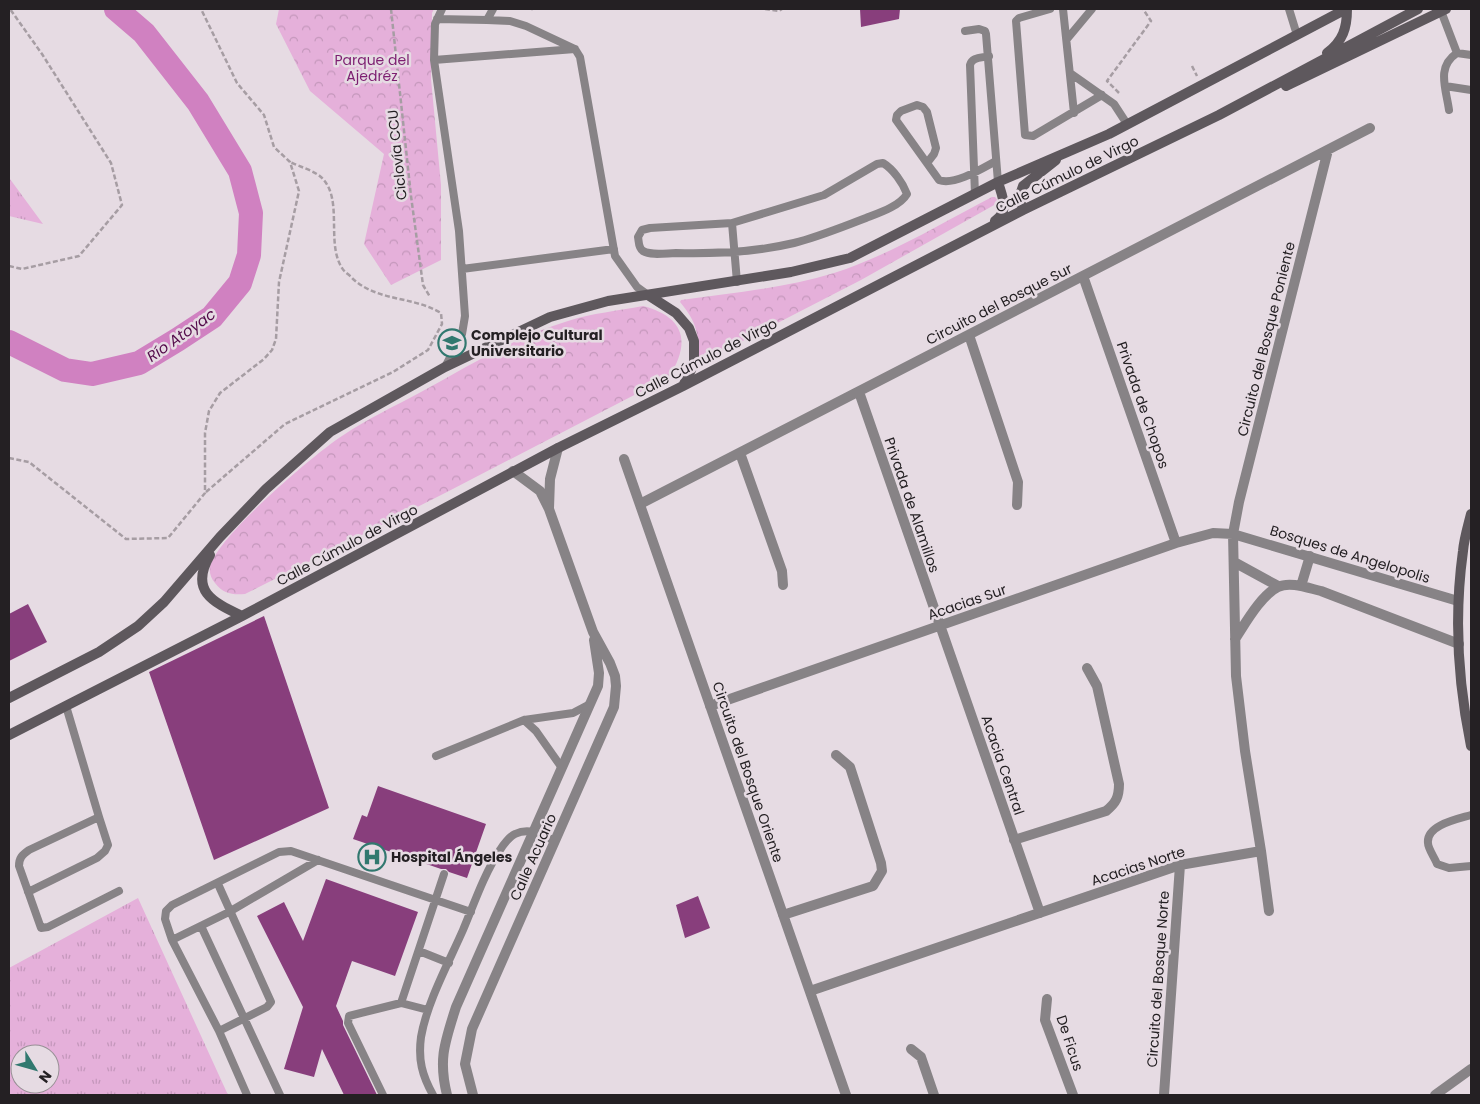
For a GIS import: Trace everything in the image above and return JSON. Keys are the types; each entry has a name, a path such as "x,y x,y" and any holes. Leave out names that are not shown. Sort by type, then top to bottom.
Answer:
{"main road":[{"name":"Calle Cúmulo de Virgo","path":"9,698 98,652 138,626 164,602 220,537 266,489 330,432 445,367 550,317 608,301 737,282 850,258 998,182 1065,154 1127,124 1346,9"},
{"path":"1304,70 1339,42 1347,22 1346,9"},
{"name":"Calle Cúmulo de Virgo","path":"9,735 242,616 558,448 683,386 1023,210 1210,119 1416,9"},
{"path":"1256,95 1304,79 1444,10"},
{"path":"1023,210 1019,198 1023,186 1065,154"},
{"path":"954,247 1000,218 1004,211 1004,203 998,182"},
{"path":"648,295 676,313 689,328 694,341 694,364 683,386"},
{"path":"1471,514 1463,549 1458,601 1459,644 1467,726 1471,746"},
{"path":"220,537 205,564 201,578 204,590 213,600 242,616"},
{"path":"9,706 36,684"}],"street":[{"name":"Circuito del Bosque Sur","path":"640,504 1370,128"},
{"name":"Circuito del Bosque Poniente","path":"1233,534 1239,502 1328,150"},
{"name":"Privada de Chopos","path":"1083,276 1176,543"},
{"path":"969,335 1018,482 1017,505"},
{"name":"Privada de Alamillos","path":"859,392 940,626"},
{"name":"Calle Acuario","path":"550,509 550,479 558,448"},
{"path":"740,453 782,571 783,585"},
{"name":"Circuito del Bosque Oriente","path":"624,458 846,1095"},
{"name":"Calle Acuario","path":"473,1095 465,1064 472,1029 614,707 616,697 615,676 593,632 550,509 540,491 513,472"},
{"name":"Acacias Sur","path":"710,706 1176,543 1213,532 1233,534"},
{"name":"Bosques de Angelopolis","path":"1233,534 1458,601"},
{"path":"1233,534 1237,698 1269,911"},
{"path":"1301,586 1310,556"},
{"path":"1234,562 1278,586 1301,586 1321,591 1459,644"},
{"path":"1235,640 1252,612 1278,586"},
{"name":"Acacia Central","path":"940,626 1040,913"},
{"name":"Calle Acuario","path":"447,1095 442,1074 444,1044 456,1007 598,686 599,679 593,632"},
{"path":"1014,840 1106,810 1114,804 1119,794 1119,784 1097,686 1087,668"},
{"path":"783,915 873,886 882,871 850,767 836,755"},
{"name":"Acacias Norte","path":"810,991 1180,865 1261,852"},
{"name":"Circuito del Bosque Norte","path":"1164,1095 1180,865"},
{"name":"De Ficus","path":"1047,999 1045,1020 1073,1095"},
{"path":"911,1049 921,1057 934,1095"},
{"path":"1435,1095 1471,1069"}],"lane":[{"path":"442,9 434,32 434,60 458,231 465,316 462,334 445,367"},
{"path":"1050,9 1019,18 1016,21 1025,135 1033,136 1102,95"},
{"path":"1063,9 1074,113"},
{"path":"1067,38 1092,9"},
{"path":"1289,9 1297,35"},
{"path":"487,20 492,10"},
{"path":"1444,10 1457,53"},
{"path":"437,19 510,21 575,49 580,56 615,256 637,287 648,295"},
{"path":"965,30 979,29 985,31 989,56 998,182"},
{"path":"434,60 575,49"},
{"path":"1449,110 1444,71 1448,59 1457,53 1471,55"},
{"path":"975,194 970,65 972,60 989,56"},
{"path":"1070,73 1116,106 1127,124"},
{"path":"1445,86 1471,90"},
{"path":"927,163 936,148 928,112 917,105 901,111 897,115 896,120 936,176 944,182 950,182 974,173 996,161"},
{"path":"883,163 888,166 905,187 907,194 904,200 875,215 821,236 792,244 734,252 699,254 650,252 641,250 638,237 642,230 650,228 732,223 824,195 877,164 883,163"},
{"path":"732,223 737,282"},
{"path":"462,269 614,249"},
{"path":"436,756 524,720 573,712 590,704"},
{"path":"28,892 97,858 105,851 108,845 66,706"},
{"path":"524,720 536,731 562,768"},
{"path":"1471,815 1434,828 1428,842 1437,864 1449,868 1471,866"},
{"path":"100,817 23,854 19,860 19,866 40,928 48,927 120,891"},
{"path":"432,1095 423,1075 420,1055 421,1036 428,1010 486,877 500,850 514,834 534,831 555,841"},
{"path":"247,1095 219,1031 172,940 165,919 166,911 172,905 218,884 279,852 291,851 471,912"},
{"path":"172,940 229,912 318,860"},
{"path":"401,1003 444,874"},
{"path":"218,884 271,1002 268,1007 219,1031"},
{"path":"201,926 280,1095"},
{"path":"419,951 449,963"},
{"path":"383,1095 348,1019 353,1014 401,1003 428,1010"}],"path":[{"path":"9,266 22,269 79,256 122,206 111,163 42,54 10,9"},
{"path":"9,458 29,462 126,539 168,538 205,493 286,424 393,372 428,350 442,324 441,313 433,308 380,295 362,286 342,269 333,232 330,188 322,178 290,162 274,147 264,115 236,84 201,9"},
{"name":"Ciclovía CCU","path":"391,9 411,196 423,285 430,297"},
{"path":"765,9 779,11 782,9"},
{"path":"1124,99 1107,81 1151,21 1143,9"},
{"path":"205,493 204,433 209,411 220,393 264,359 272,350 276,339 279,282 299,191 290,162"}],"green space":[{"name":"Parque del Ajedréz","path":"279,9 434,9 432,13 431,79 441,185 441,260 391,285 364,244 384,154 310,91 276,24"},
{"path":"10,179 43,224 9,216"},
{"path":"995,197 998,201 996,204 861,280 702,362 699,360 696,329 686,309 680,302 681,300 778,286 834,273 895,248"},
{"path":"643,306 668,317 680,332 682,342 680,353 669,377 245,594 225,592 218,587 211,577 210,566 217,552 248,516 310,460 371,418 511,343 549,327 577,318"},
{"path":"138,898 228,1095 9,1095 9,968"}],"building":[{"path":"860,9 900,9 899,19 861,27"},
{"path":"28,604 47,642 9,661 9,614"},
{"path":"264,616 329,808 214,860 149,672"},
{"path":"378,786 486,824 467,878 449,872 446,869 441,869 353,839 362,815 367,817"},
{"path":"326,879 418,912 395,976 352,961 336,1006 343,1025 377,1095 344,1095 322,1049 314,1077 284,1069 303,1007 257,916 284,902 303,941"},
{"path":"698,896 710,928 685,938 676,905"}],"waterway":[{"name":"Río Atoyac","path":"9,342 65,370 92,374 139,363 212,317 240,283 249,255 251,213 240,171 198,102 144,33 116,9"}],"place":[{"name":"Complejo Cultural Universitario","path":"452,343"},
{"name":"Hospital Ángeles","path":"372,857"}]}
